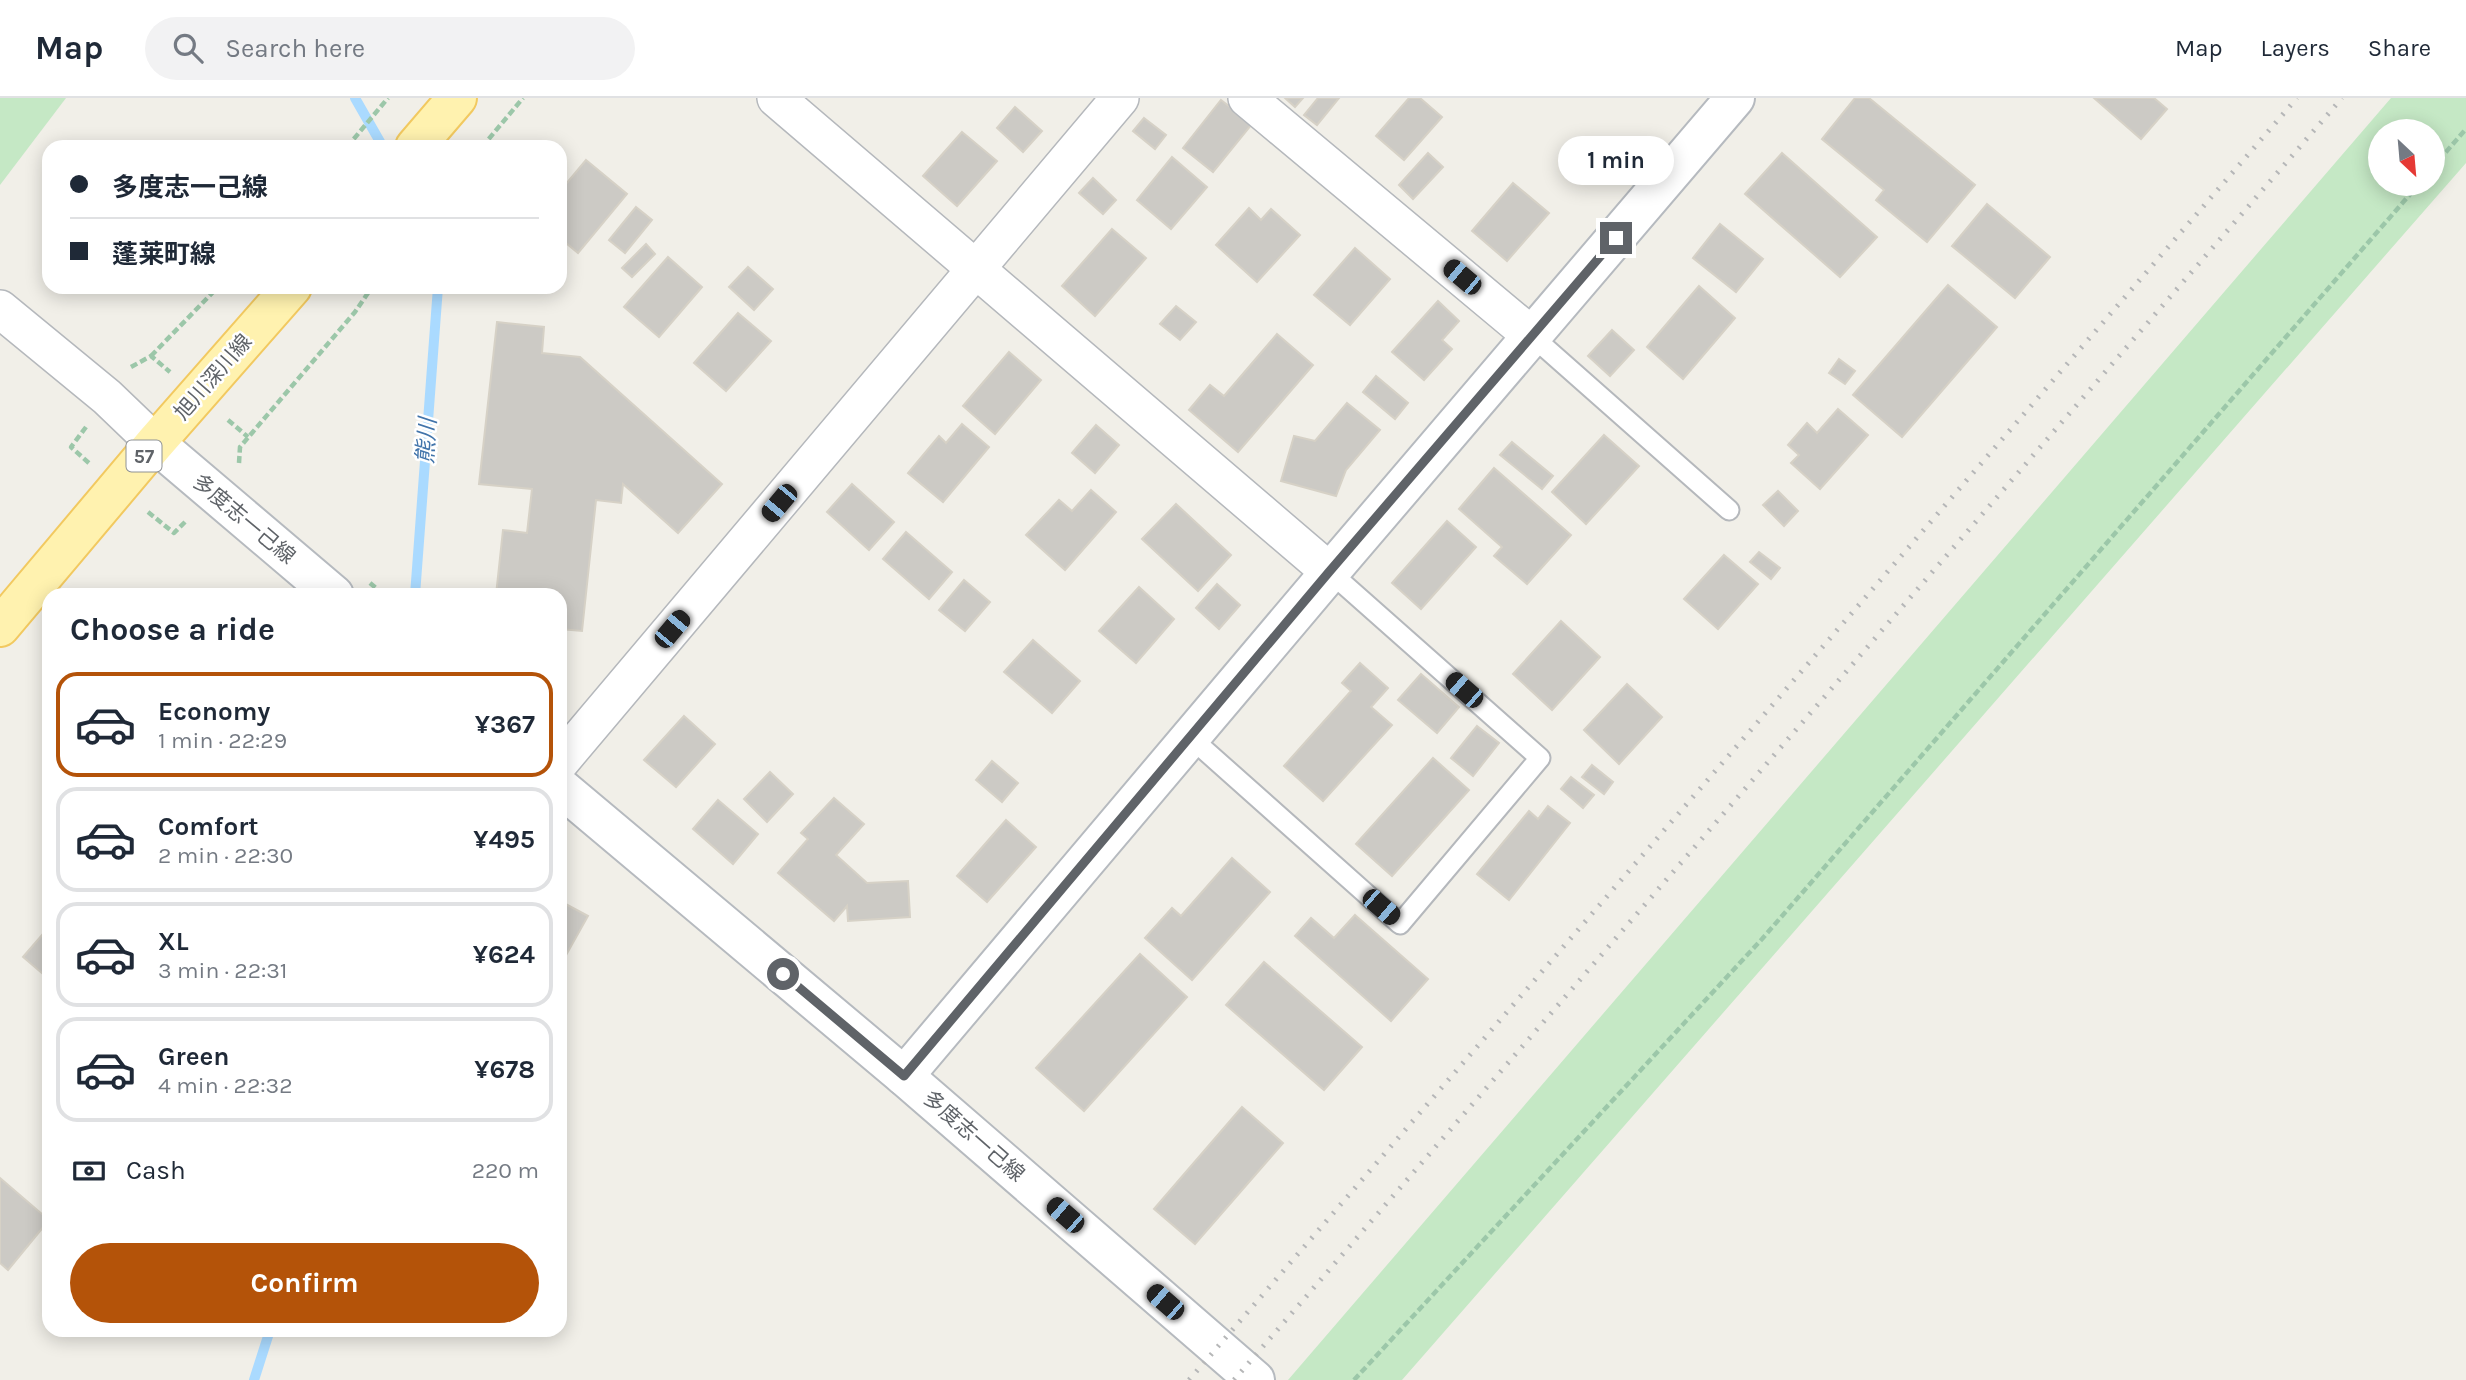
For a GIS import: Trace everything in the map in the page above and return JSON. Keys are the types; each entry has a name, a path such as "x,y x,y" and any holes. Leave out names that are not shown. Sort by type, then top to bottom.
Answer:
{"main road":[{"path":"423,138 457,98"},
{"name":"旭川深川線","path":"0,627 155,443 286,294"}],"street":[{"path":"776,98 1329,572"},
{"path":"567,754 1120,98"},
{"path":"1247,98 1532,336"},
{"path":"904,1076 1732,99"},
{"path":"0,309 107,397 155,443"},
{"name":"多度志一己線","path":"155,443 326,588"},
{"name":"多度志一己線","path":"567,793 904,1076 1255,1380"}],"lane":[{"path":"1532,336 1729,510"},
{"path":"1190,737 1401,924 1540,758 1329,572"}],"path":[{"path":"352,140 388,98"},
{"path":"488,140 523,98"},
{"path":"2445,153 2466,129"},
{"path":"1354,1380 1762,939 2408,196"},
{"path":"152,356 211,294"},
{"path":"248,437 355,312 367,294"}],"green space":[{"path":"0,98 66,98 0,185"},
{"path":"2391,98 2466,98 2466,163 2445,187 2445,119 2373,119"},
{"path":"2368,125 2368,196 2437,196 1402,1380 1288,1380"}],"building":[{"path":"1285,98 1303,98 1295,107"},
{"path":"1318,98 1339,98 1317,125 1304,115"},
{"path":"1409,98 1420,98 1442,117 1404,160 1376,136"},
{"path":"1855,98 1869,98 1975,185 1927,242 1876,200 1884,190 1822,139"},
{"path":"2094,98 2154,98 2167,109 2141,139"},
{"path":"1221,100 1252,124 1213,172 1183,148"},
{"path":"1015,107 1042,131 1023,152 997,128"},
{"path":"1144,118 1166,135 1155,149 1133,131"},
{"path":"962,132 997,161 957,206 923,176"},
{"path":"1428,153 1443,167 1413,199 1399,185"},
{"path":"1782,153 1877,237 1840,277 1745,194"},
{"path":"1172,157 1207,187 1171,229 1137,200"},
{"path":"586,160 627,194 578,253 567,244 567,183"},
{"path":"1093,178 1116,200 1103,214 1079,193"},
{"path":"1513,183 1549,213 1507,261 1472,231"},
{"path":"1987,204 2050,257 2015,298 1952,246"},
{"path":"636,207 652,220 625,253 609,240"},
{"path":"1249,208 1261,220 1271,209 1300,235 1257,282 1216,245"},
{"path":"1720,224 1763,259 1736,292 1693,258"},
{"path":"1112,229 1146,258 1095,316 1062,286"},
{"path":"646,244 655,254 632,277 622,268"},
{"path":"1355,248 1390,279 1350,325 1314,295"},
{"path":"668,257 702,287 659,337 624,307"},
{"path":"748,267 773,289 754,310 729,287"},
{"path":"1948,285 1997,327 1902,437 1853,395"},
{"path":"1699,286 1735,318 1683,379 1647,347"},
{"path":"1438,301 1459,321 1442,340 1452,349 1424,380 1392,352"},
{"path":"1176,306 1196,322 1180,340 1160,324"},
{"path":"738,313 771,341 726,391 694,363"},
{"path":"497,322 544,327 542,353 580,357 722,484 678,533 623,484 621,503 596,500 582,631 567,630 567,588 497,588 503,530 527,533 532,489 479,484"},
{"path":"1612,330 1634,350 1610,376 1588,356"},
{"path":"1277,334 1313,365 1238,452 1189,410 1210,385 1224,396"},
{"path":"1009,352 1041,380 995,434 963,406"},
{"path":"1839,359 1855,371 1845,384 1829,373"},
{"path":"1376,376 1408,403 1395,419 1363,392"},
{"path":"1347,403 1380,430 1346,470 1336,496 1281,481 1294,436 1315,441"},
{"path":"1838,409 1868,435 1820,489 1791,463 1799,455 1788,445 1807,423 1817,433"},
{"path":"962,424 989,447 943,502 908,473 939,436 946,443"},
{"path":"1096,425 1119,445 1095,473 1072,453"},
{"path":"1604,435 1639,466 1586,524 1552,492"},
{"path":"1512,442 1553,476 1542,489 1500,455"},
{"path":"1494,468 1571,535 1527,584 1494,556 1502,547 1459,509"},
{"path":"852,484 894,522 869,550 827,512"},
{"path":"1091,490 1116,512 1065,570 1026,535 1059,500 1072,511"},
{"path":"1778,491 1798,511 1784,526 1763,505"},
{"path":"1176,504 1231,555 1198,591 1142,539"},
{"path":"1447,521 1476,547 1421,609 1392,583"},
{"path":"906,532 952,572 929,599 883,559"},
{"path":"1759,552 1780,568 1771,579 1750,562"},
{"path":"1724,555 1758,584 1718,629 1684,599"},
{"path":"964,580 990,602 965,631 939,610"},
{"path":"1217,584 1240,605 1219,629 1196,608"},
{"path":"1139,587 1174,619 1136,663 1099,631"},
{"path":"1561,621 1600,657 1552,710 1513,674"},
{"path":"1033,640 1080,681 1052,713 1004,672"},
{"path":"1360,663 1388,688 1371,707 1392,725 1323,801 1284,766 1351,691 1342,683"},
{"path":"1421,674 1459,707 1437,733 1398,700"},
{"path":"1627,684 1662,717 1619,764 1584,730"},
{"path":"684,716 715,744 676,787 644,760"},
{"path":"1477,726 1499,743 1473,776 1451,758"},
{"path":"1433,758 1469,790 1392,876 1356,844"},
{"path":"992,761 1018,783 1002,802 976,780"},
{"path":"1592,765 1613,782 1604,794 1582,777"},
{"path":"770,772 793,794 767,822 744,799"},
{"path":"1571,777 1594,795 1583,808 1561,789"},
{"path":"834,798 864,824 836,855 867,883 908,881 910,917 848,921 847,906 834,921 778,873 808,839 801,833"},
{"path":"718,800 758,834 733,864 693,829"},
{"path":"1548,806 1570,823 1509,900 1477,874 1529,811 1538,819"},
{"path":"1006,820 1036,847 987,902 957,876"},
{"path":"1232,858 1270,892 1192,980 1145,938 1172,908 1181,916"},
{"path":"567,905 588,916 567,954"},
{"path":"1355,915 1428,979 1391,1021 1295,936 1311,918 1334,938"},
{"path":"42,935 42,973 23,957"},
{"path":"1140,954 1187,997 1084,1111 1036,1068"},
{"path":"1264,962 1362,1047 1324,1090 1226,1005"},
{"path":"1242,1107 1283,1143 1195,1244 1154,1209"},
{"path":"0,1178 42,1214 42,1229 8,1270 0,1263"}],"waterway":[{"name":"熊川","path":"355,98 379,140"},
{"name":"熊川","path":"416,588 437,294"},
{"name":"熊川","path":"254,1380 268,1337"}],"railway":[{"path":"1189,1380 2297,98"},
{"path":"1234,1380 2342,98"}],"route":[{"path":"783,974 904,1076 1329,572 1616,238"}]}
